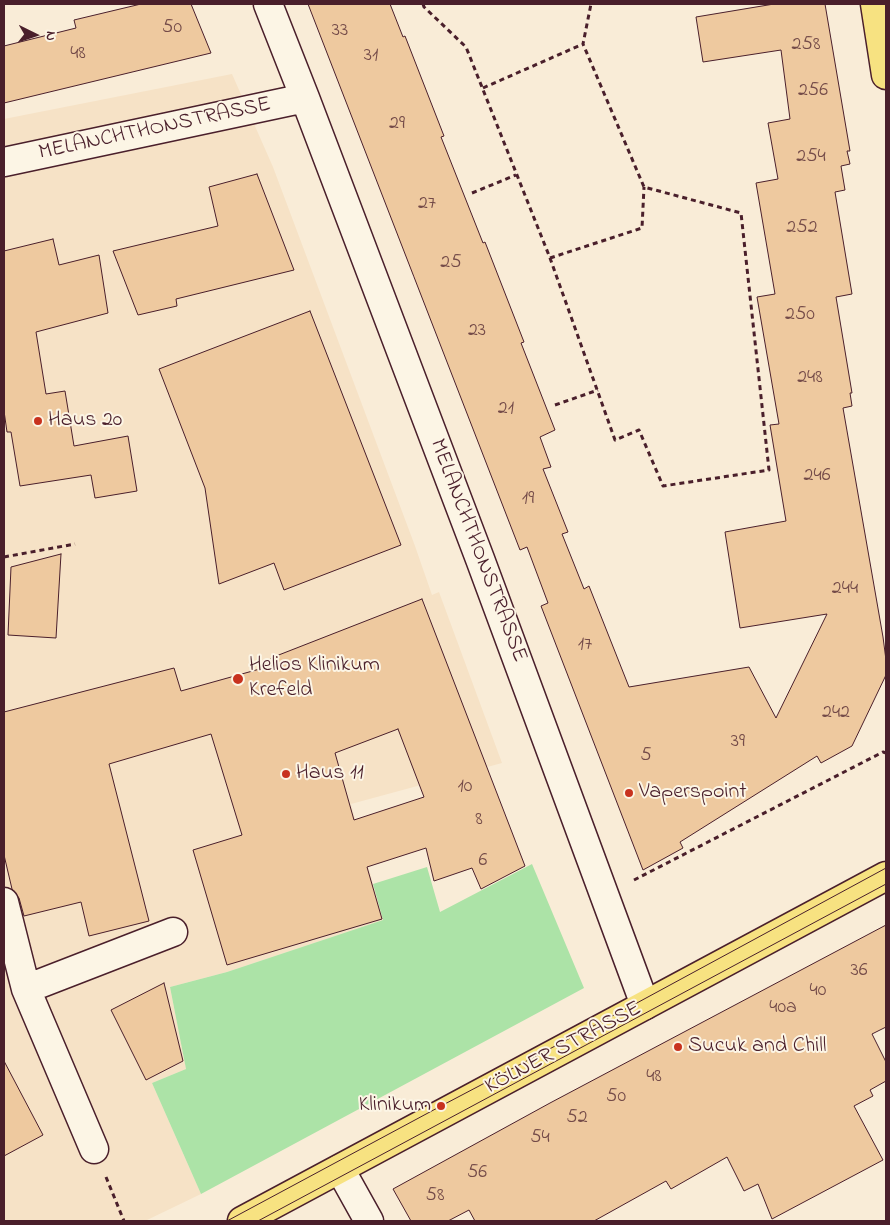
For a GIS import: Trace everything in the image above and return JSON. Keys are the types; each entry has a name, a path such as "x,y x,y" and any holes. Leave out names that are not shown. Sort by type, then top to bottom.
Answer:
{"main road":[{"path":"875,4 886,75"},
{"name":"KÖLNER STRASSE","path":"242,1221 886,876"}],"street":[{"name":"MELANCHTHONSTRASSE","path":"268,4 645,1005"},
{"name":"MELANCHTHONSTRASSE","path":"4,162 305,98"},
{"path":"4,902 26,989 94,1149"},
{"path":"26,989 173,932"},
{"path":"340,1169 369,1221"}],"path":[{"path":"423,4 466,46 550,258 615,440 639,430 663,486 769,470 741,213 644,187"},
{"path":"550,258 642,228 644,187 583,44 591,4"},
{"path":"483,88 583,44"},
{"path":"472,193 516,175"},
{"path":"555,405 598,390"},
{"path":"4,557 75,544"},
{"path":"605,895 883,752 886,753"},
{"path":"94,1149 124,1221"}],"shaded area":[{"name":"Helios Klinikum Krefeld","path":"232,74 273,167 432,595 439,592 502,763 351,804 383,920 227,972 170,987 186,1069 152,1083 201,1194 145,1221 4,1221 4,119"}],"green space":[{"path":"532,864 584,988 201,1194 152,1083 186,1069 170,987 227,972 383,920 373,884 427,867 440,912"}],"building":[{"path":"141,4 191,4 211,53 4,103 4,46 76,28 74,20"},
{"path":"308,4 390,4 403,37 405,36 444,136 441,137 524,342 521,343 555,430 540,437 551,467 543,469 568,532 562,534 584,589 589,586 629,687 749,667 776,718 827,614 740,628 725,532 786,521 770,425 779,424 757,297 775,294 756,183 778,179 768,123 790,119 781,50 703,62 696,17 774,4 825,4 850,151 847,151 850,164 841,166 845,190 835,192 852,294 836,297 852,393 850,393 852,406 843,408 883,637 886,675 852,746 821,763 817,756 680,842 683,848 643,870 541,606 548,603 527,547 520,550"},
{"path":"257,174 294,270 176,299 177,306 138,315 113,251 218,226 209,187"},
{"path":"53,239 59,265 99,255 108,313 36,332 46,394 65,391 74,446 128,436 137,491 95,498 91,475 20,486 11,432 7,432 4,411 4,251"},
{"path":"310,311 401,545 284,590 274,563 219,584 205,488 159,369"},
{"path":"61,554 56,638 8,635 11,567"},
{"path":"422,599 525,866 481,889 472,868 434,881 426,848 367,867 382,919 227,965 193,850 242,835 211,734 109,764 149,921 89,936 81,902 24,916 19,898 12,889 4,855 4,712 174,668 181,691 274,665 271,658","holes":["398,729 424,797 354,820 335,753"]},
{"path":"886,925 886,1027 872,1034 886,1062 886,1081 870,1090 873,1096 854,1106 883,1160 772,1219 758,1184 744,1191 727,1157 671,1189 666,1181 594,1221 475,1221 469,1210 448,1221 411,1221 393,1189 550,1103"},
{"path":"164,983 183,1061 146,1080 111,1010"},
{"path":"4,1061 43,1135 4,1156"}],"tram line":[{"path":"227,1221 886,868"},
{"path":"258,1221 886,884"}],"place":[{"name":"Haus 20","path":"38,421"},
{"name":"Helios Klinikum Krefeld","path":"238,679"},
{"name":"Haus 11","path":"286,774"},
{"name":"Vaperspoint","path":"629,793"},
{"name":"Sucuk and Chill","path":"678,1047"},
{"name":"Klinikum","path":"441,1106"}]}
